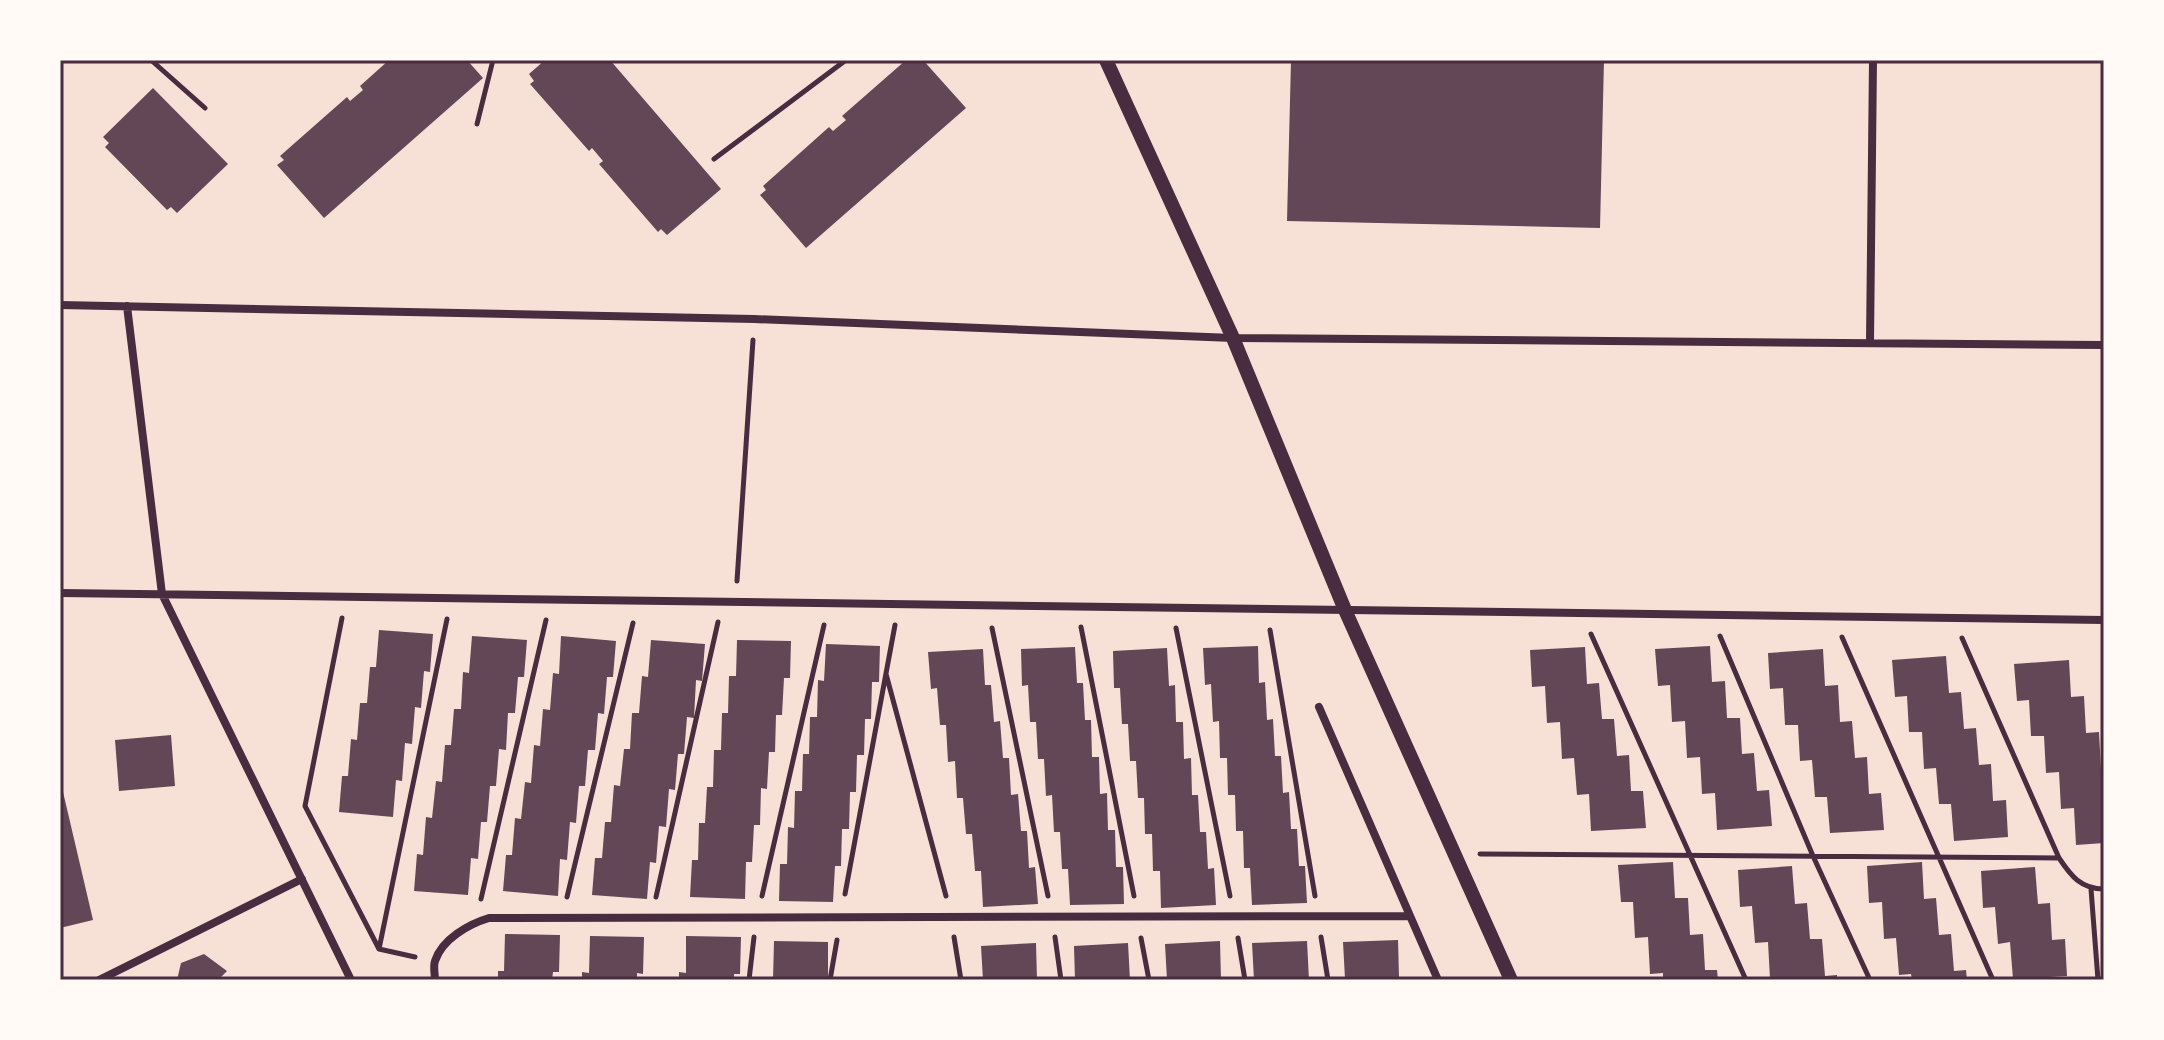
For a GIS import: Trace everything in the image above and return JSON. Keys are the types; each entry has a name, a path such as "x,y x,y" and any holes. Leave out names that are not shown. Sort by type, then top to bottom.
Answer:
{"street":[{"path":"1106,60 1233,338 1345,610 1511,980"},
{"path":"1870,343 1873,60"},
{"path":"60,305 754,319 1233,338 2104,345"},
{"path":"127,306 162,594 351,980"},
{"path":"60,593 2104,620"},
{"path":"1319,707 1438,980"},
{"path":"99,980 302,879"},
{"path":"435,980 434,962 452,937 476,921 489,918 1410,916"}],"path":[{"path":"151,60 205,108"},
{"path":"477,124 493,60"},
{"path":"714,159 846,60"},
{"path":"736,602 754,319"},
{"path":"346,597 305,806 379,949 434,962"},
{"path":"379,949 451,598"},
{"path":"476,921 550,600"},
{"path":"562,918 638,601"},
{"path":"651,918 723,602"},
{"path":"749,980 757,918 829,603"},
{"path":"830,980 899,604"},
{"path":"988,606 1052,918 1061,980"},
{"path":"1077,607 1149,980"},
{"path":"1172,608 1245,980"},
{"path":"1267,609 1328,980"},
{"path":"1582,613 1746,980"},
{"path":"1712,615 1813,856 1870,980"},
{"path":"1833,617 1993,980"},
{"path":"1953,618 2059,858 2072,878 2091,889 2104,889"},
{"path":"886,672 952,917 961,980"},
{"path":"1454,854 2059,858"},
{"path":"2091,889 2098,980"}],"building":[{"path":"389,60 467,60 483,78 324,218 277,165 284,160 280,156 347,97 350,101 363,90 360,86"},
{"path":"545,60 610,60 721,189 667,235 661,229 658,232 599,164 603,161 592,148 589,151 530,84 534,81 529,74"},
{"path":"906,60 923,60 966,108 806,248 760,195 766,190 763,186 829,127 833,131 846,120 842,116"},
{"path":"1291,60 1604,60 1600,228 1287,221"},
{"path":"153,88 228,164 177,213 171,207 167,210 105,147 109,143 103,137"},
{"path":"379,630 433,634 430,672 424,671 421,708 415,707 412,744 405,743 402,781 396,780 393,817 339,812 342,776 348,776 351,739 357,740 360,703 367,703 370,667 376,667"},
{"path":"472,636 527,640 524,677 518,677 515,713 508,713 506,750 499,749 496,786 490,786 487,822 481,822 478,859 471,858 468,895 414,891 417,854 423,855 426,817 432,818 436,781 442,782 445,745 451,745 454,709 461,709 463,672 469,673"},
{"path":"561,636 616,641 613,677 607,677 604,714 598,713 595,750 588,750 585,786 579,786 576,823 570,822 567,860 560,859 558,896 503,891 506,855 512,855 515,818 521,819 525,782 531,783 534,745 540,746 543,709 550,710 553,673 559,674"},
{"path":"651,640 705,644 702,681 696,680 694,718 687,717 684,754 678,754 675,790 669,789 666,827 659,826 656,863 650,862 647,899 592,895 595,858 602,858 605,822 611,822 614,785 620,786 624,749 630,749 632,713 639,713 642,676 648,677"},
{"path":"737,640 791,641 790,678 784,678 782,715 776,715 775,752 769,752 767,789 761,788 760,825 754,825 752,862 746,862 745,899 690,897 692,860 698,860 699,823 705,823 707,787 713,787 714,750 721,750 722,713 728,713 729,676 736,676"},
{"path":"826,644 880,646 879,682 872,682 871,719 865,719 864,755 857,755 856,792 850,792 849,829 842,829 841,866 835,866 833,902 779,901 780,864 787,864 788,827 794,828 795,791 802,791 803,754 809,754 810,717 817,717 818,680 824,681"},
{"path":"1258,646 1259,683 1265,682 1267,720 1273,719 1275,756 1281,756 1283,793 1289,792 1291,829 1297,829 1299,866 1305,866 1307,903 1252,905 1250,868 1244,868 1243,831 1236,831 1235,795 1228,795 1227,758 1220,758 1219,721 1213,722 1211,684 1205,685 1203,648"},
{"path":"1710,646 1712,682 1725,681 1727,718 1740,718 1742,754 1754,753 1757,791 1769,790 1772,826 1717,830 1715,793 1702,794 1700,757 1687,758 1685,721 1672,722 1670,685 1658,686 1655,649"},
{"path":"1075,647 1077,683 1083,683 1085,720 1091,720 1092,757 1099,757 1100,794 1107,793 1108,830 1115,830 1116,867 1123,867 1124,904 1070,905 1068,869 1062,869 1060,832 1054,832 1052,795 1046,796 1044,759 1038,759 1036,722 1030,722 1028,685 1022,686 1021,649"},
{"path":"1585,647 1587,684 1599,683 1602,719 1614,719 1617,756 1629,755 1631,791 1643,791 1646,828 1591,831 1589,794 1577,795 1574,758 1562,759 1560,722 1547,723 1545,686 1532,687 1530,650"},
{"path":"1167,648 1169,686 1175,685 1176,722 1183,722 1184,759 1191,758 1192,795 1198,795 1200,832 1206,832 1208,869 1214,868 1216,905 1161,908 1160,871 1153,871 1152,834 1145,834 1144,798 1138,798 1136,761 1130,761 1128,724 1122,724 1120,688 1114,688 1113,651"},
{"path":"983,649 985,685 991,685 994,722 1000,721 1003,758 1009,758 1011,795 1018,794 1021,831 1027,831 1029,868 1035,867 1038,904 983,907 981,871 975,871 972,834 966,834 963,798 957,798 955,761 948,762 946,725 940,725 937,688 931,689 928,652"},
{"path":"1823,649 1825,686 1838,685 1840,722 1852,721 1855,758 1867,757 1869,794 1881,793 1884,830 1830,833 1827,797 1815,797 1812,760 1800,761 1798,725 1785,725 1783,688 1770,689 1768,653"},
{"path":"1946,656 1949,693 1961,692 1964,729 1976,728 1979,765 1991,764 1993,801 2006,800 2008,837 1954,841 1951,804 1939,804 1936,768 1924,769 1922,732 1909,732 1907,696 1895,697 1892,660"},
{"path":"2069,660 2071,697 2084,696 2086,733 2099,732 2101,769 2104,769 2104,843 2076,845 2074,808 2061,809 2059,772 2046,773 2044,736 2031,736 2029,700 2017,701 2014,664"},
{"path":"171,735 175,786 119,791 115,740"},
{"path":"60,779 93,920 60,928"},
{"path":"1673,862 1675,898 1688,898 1690,935 1703,934 1705,970 1717,970 1718,980 1663,980 1663,973 1650,974 1648,937 1635,938 1633,902 1621,902 1618,865"},
{"path":"1922,862 1924,899 1936,898 1939,935 1951,934 1954,971 1966,970 1967,980 1912,980 1911,974 1899,975 1896,938 1884,939 1882,902 1869,903 1867,866"},
{"path":"1792,866 1795,904 1807,903 1810,939 1822,939 1825,976 1837,975 1837,980 1770,979 1768,942 1755,943 1752,906 1740,907 1738,870"},
{"path":"2035,867 2038,904 2050,903 2052,940 2065,939 2067,976 2013,979 2010,942 1998,944 1995,907 1983,908 1981,871"},
{"path":"505,934 560,935 559,972 553,972 552,980 498,980 498,971 504,971"},
{"path":"590,936 644,937 643,974 637,973 637,980 582,980 582,972 589,973"},
{"path":"686,936 741,937 740,974 734,974 734,980 679,980 679,972 686,973"},
{"path":"1398,940 1399,977 1406,977 1406,980 1345,979 1343,942"},
{"path":"774,941 828,942 828,979 773,980"},
{"path":"1220,941 1221,980 1167,980 1165,944"},
{"path":"1307,941 1309,980 1254,980 1252,943"},
{"path":"1036,943 1037,980 983,980 981,946"},
{"path":"1128,943 1130,980 1075,980 1074,946"},
{"path":"204,954 227,971 218,980 177,980 181,963"}]}
